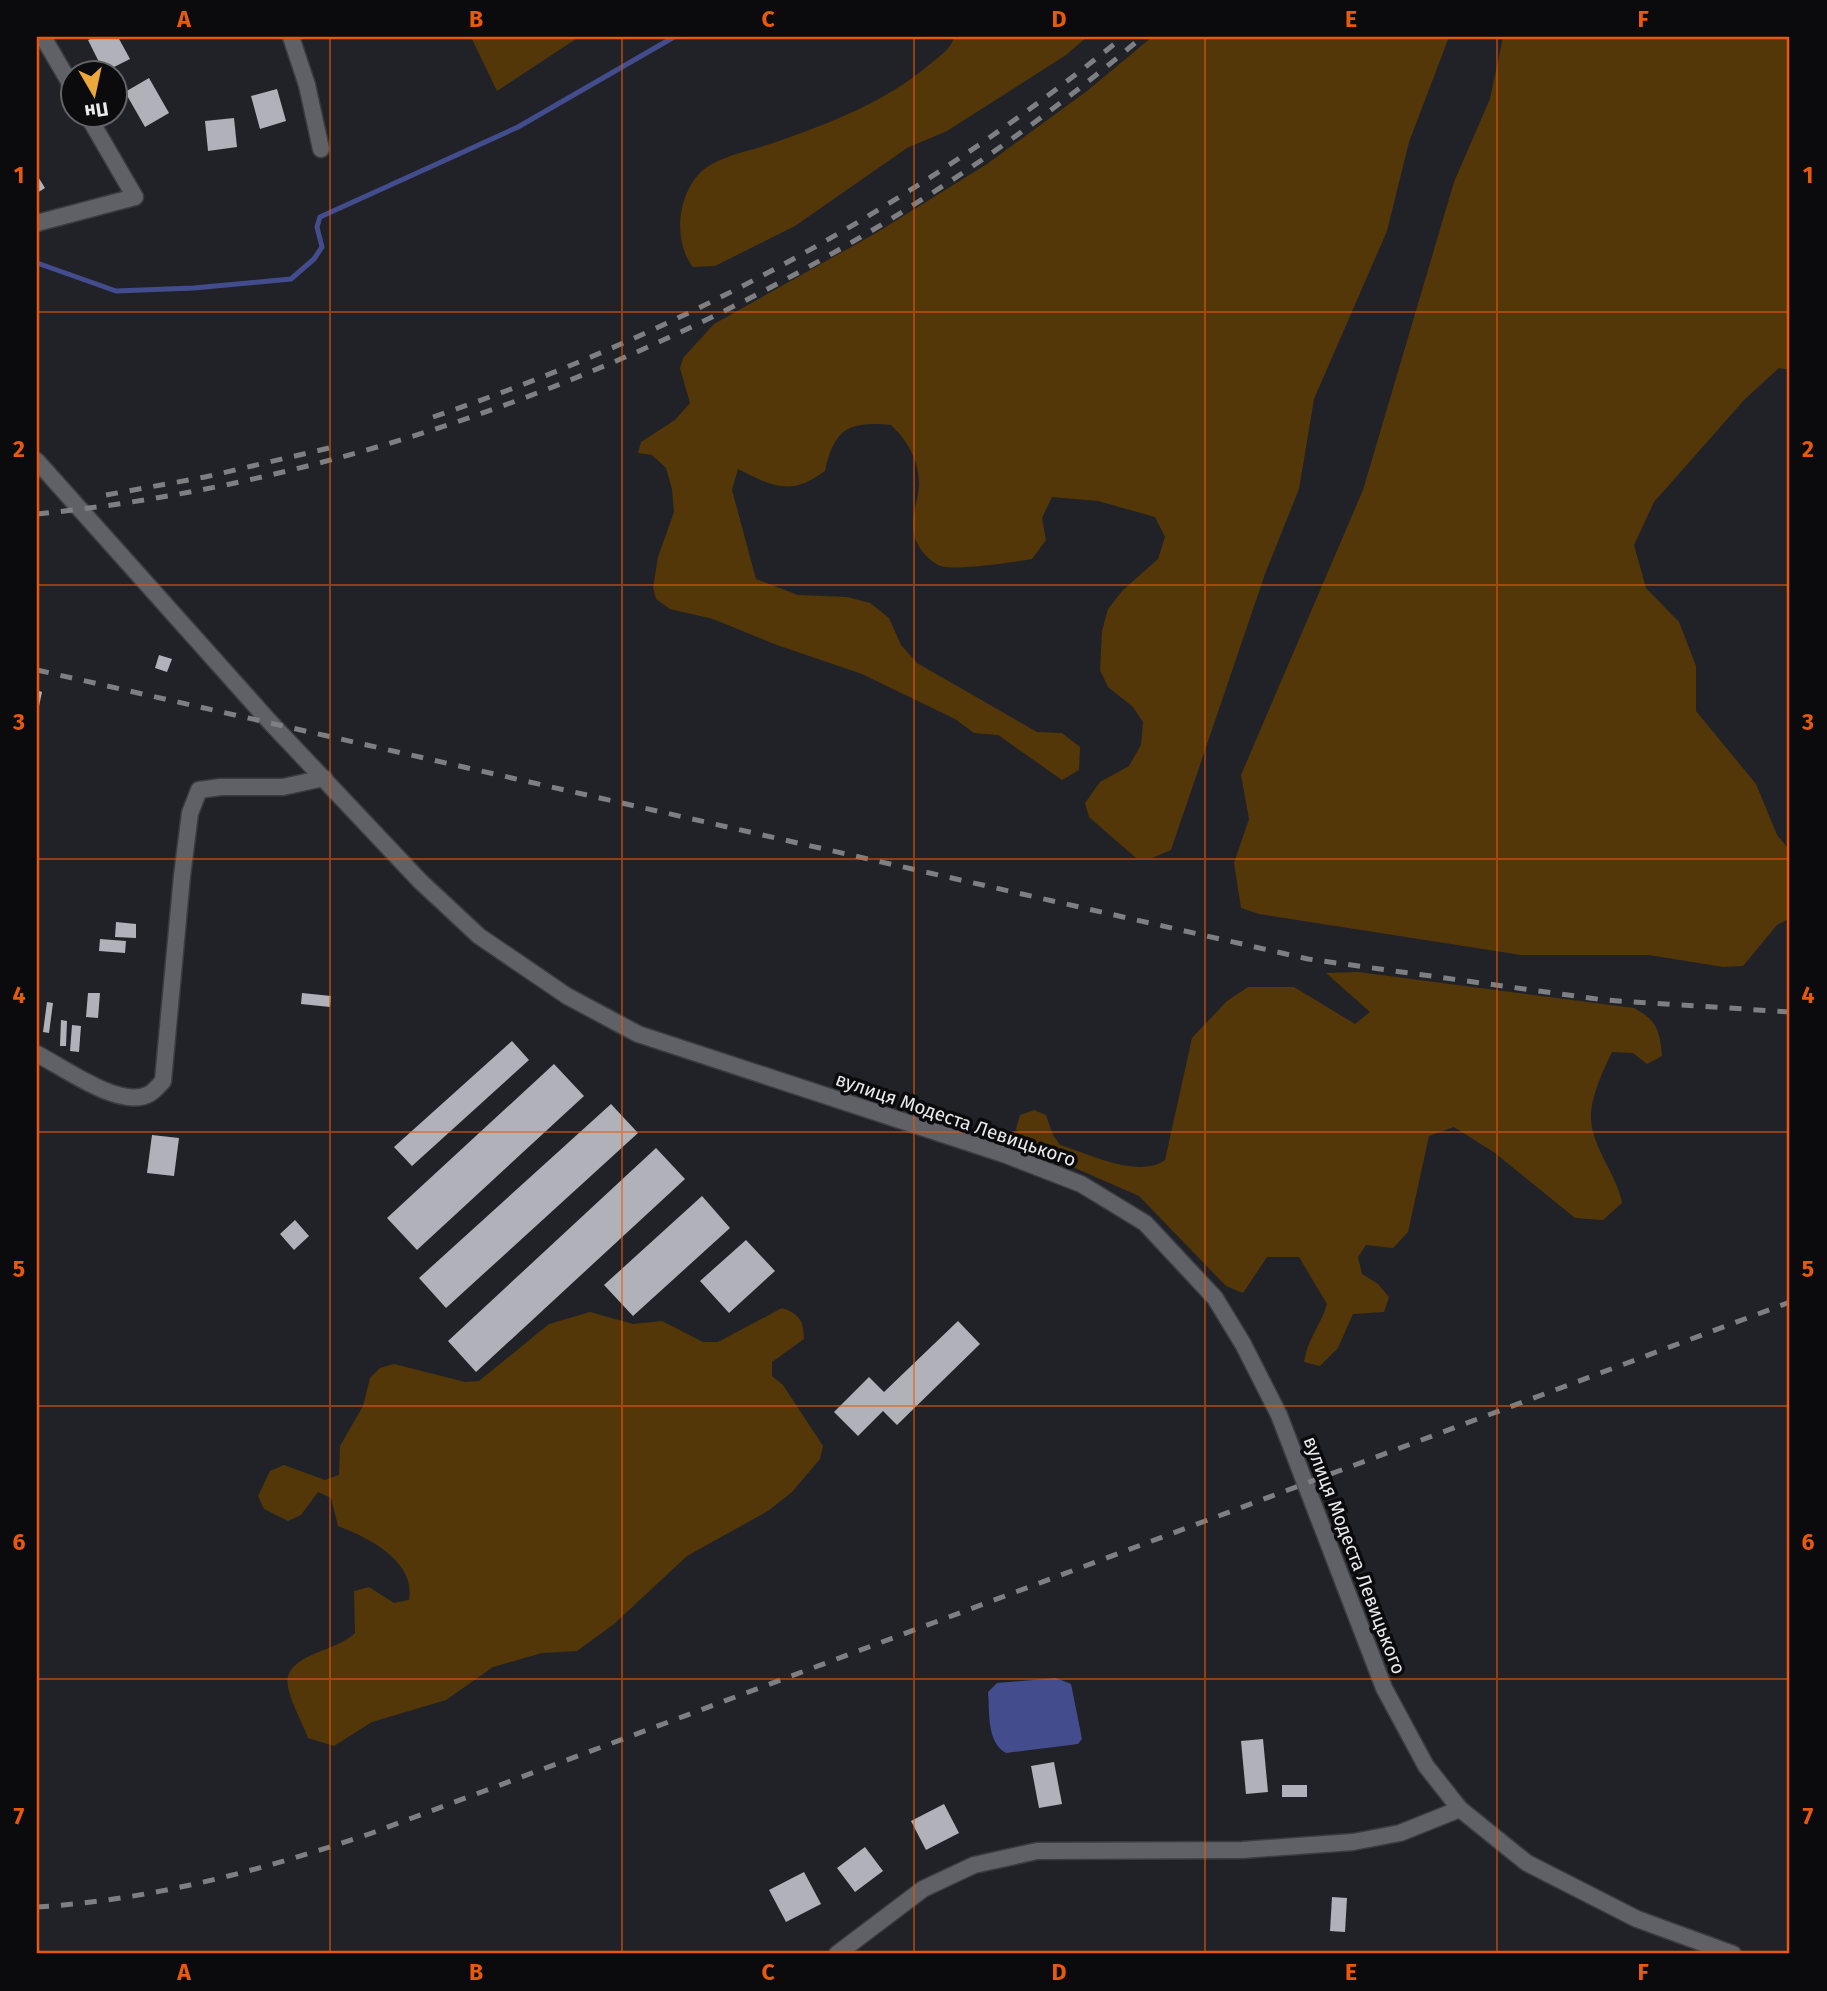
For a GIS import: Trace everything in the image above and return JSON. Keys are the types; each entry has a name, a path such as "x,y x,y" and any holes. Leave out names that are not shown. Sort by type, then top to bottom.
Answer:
{"street":[{"path":"43,37 60,66"},
{"path":"291,37 307,85 321,149"},
{"path":"37,223 135,197 96,130"},
{"name":"вулиця Модеста Левицького","path":"37,461 270,722 420,881 479,936 567,996 638,1034 1006,1155 1081,1184 1145,1223 1215,1298 1243,1344 1279,1415 1384,1688 1426,1766 1460,1809 1527,1864 1637,1919 1733,1954"},
{"path":"37,1054 97,1087 125,1098 147,1095 163,1081 182,876 190,813 199,790 221,787 283,787 324,778"},
{"path":"837,1954 923,1888 974,1865 1037,1851 1242,1850 1353,1842 1400,1833 1460,1809"}],"shaded area":[{"path":"471,37 579,37 497,91"},
{"path":"954,37 1087,37 1066,55 947,131 907,148 795,226 715,266 693,267 682,241 681,211 692,183 701,172 726,157 815,128 875,101 913,78 938,58 948,49"},
{"path":"1152,37 1449,37 1409,142 1387,231 1314,399 1299,489 1265,574 1171,850 1152,858 1136,858 1089,817 1085,803 1100,782 1129,766 1141,745 1143,722 1133,707 1108,687 1100,670 1102,631 1108,609 1123,590 1158,559 1165,537 1155,517 1098,501 1052,497 1042,518 1046,540 1032,559 986,566 949,567 931,560 916,540 913,523 919,477 908,445 891,425 865,424 846,430 833,445 825,471 801,484 771,484 738,469 732,490 756,579 798,595 847,597 870,603 889,618 901,645 917,663 1037,732 1062,733 1080,747 1079,770 1062,780 998,735 974,733 955,719 862,674 777,645 713,619 670,609 656,599 653,588 658,557 674,512 672,489 666,468 652,455 638,453 641,442 675,420 690,403 680,368 683,358 714,324 876,233 987,164 1087,91"},
{"path":"1503,37 1790,37 1790,370 1779,368 1745,399 1654,502 1634,545 1646,588 1679,622 1696,666 1696,711 1756,784 1777,835 1790,851 1790,918 1777,925 1743,966 1723,967 1649,955 1521,955 1259,914 1241,908 1234,863 1249,819 1241,775 1363,490 1454,182 1490,99"},
{"path":"1358,972 1634,1008 1648,1017 1656,1027 1662,1056 1647,1064 1633,1053 1612,1052 1598,1085 1591,1112 1593,1131 1622,1203 1603,1220 1575,1218 1495,1153 1454,1127 1429,1136 1408,1232 1393,1248 1366,1245 1358,1257 1362,1274 1378,1284 1389,1297 1384,1312 1353,1314 1338,1348 1320,1366 1304,1362 1327,1304 1299,1257 1267,1257 1243,1293 1226,1286 1139,1196 1027,1147 1019,1142 1016,1129 1020,1115 1034,1110 1046,1115 1053,1135 1060,1145 1128,1166 1154,1165 1165,1160 1192,1038 1227,1001 1248,987 1294,987 1355,1024 1370,1012 1326,973"},
{"path":"782,1308 799,1319 804,1339 772,1362 772,1376 783,1385 823,1446 820,1459 792,1492 768,1511 687,1556 614,1624 577,1651 542,1653 493,1667 446,1700 372,1722 334,1746 308,1738 288,1687 288,1676 293,1667 355,1633 354,1591 369,1587 394,1603 409,1600 409,1586 398,1563 388,1553 376,1544 338,1526 331,1498 318,1492 301,1515 288,1521 264,1509 258,1496 270,1471 284,1465 325,1480 339,1475 340,1446 363,1406 370,1378 380,1368 394,1364 465,1382 479,1381 549,1324 590,1312 633,1324 662,1321 703,1342 718,1342"}],"water":[{"path":"1056,1678 1071,1684 1082,1739 1078,1744 1006,1753 995,1742 992,1734 988,1692 997,1683"}],"building":[{"path":"95,37 118,37 130,59 98,60 88,40"},
{"path":"149,78 169,113 145,127 130,101 130,89"},
{"path":"277,89 286,121 260,129 251,96"},
{"path":"234,118 237,147 208,151 205,121"},
{"path":"37,175 45,188 37,193"},
{"path":"159,655 172,659 167,672 155,668"},
{"path":"37,690 42,692 38,711 37,711"},
{"path":"116,922 136,924 136,938 115,937"},
{"path":"100,939 126,941 125,953 99,951"},
{"path":"88,993 100,993 98,1018 86,1017"},
{"path":"302,993 331,996 330,1007 301,1004"},
{"path":"47,1002 53,1003 49,1033 43,1032"},
{"path":"61,1020 67,1021 66,1046 60,1046"},
{"path":"72,1025 81,1026 79,1052 70,1051"},
{"path":"512,1041 529,1060 412,1166 394,1147"},
{"path":"554,1064 584,1096 417,1250 387,1218"},
{"path":"611,1104 638,1133 446,1308 419,1278"},
{"path":"152,1135 179,1138 174,1176 147,1173"},
{"path":"656,1148 685,1179 476,1372 448,1341"},
{"path":"702,1196 730,1228 633,1316 604,1285"},
{"path":"295,1220 309,1236 294,1250 280,1234"},
{"path":"746,1240 775,1271 729,1313 700,1281"},
{"path":"958,1321 980,1344 897,1425 883,1411 858,1436 834,1412 869,1377 884,1392"},
{"path":"1263,1739 1268,1792 1246,1794 1241,1741"},
{"path":"1054,1762 1062,1804 1039,1808 1031,1766"},
{"path":"1282,1785 1307,1785 1307,1797 1282,1797"},
{"path":"944,1804 959,1833 926,1850 911,1821"},
{"path":"865,1847 883,1871 855,1892 837,1868"},
{"path":"804,1872 821,1904 786,1922 769,1890"},
{"path":"1332,1897 1347,1898 1345,1932 1330,1931"}],"waterway":[{"path":"37,263 116,291 194,288 291,279 314,259 322,247 317,227 320,217 518,127 674,37"}],"railway":[{"path":"433,417 618,345 707,304 795,258 880,209 964,155 1045,98 1123,37"},
{"path":"37,514 185,493 334,459 481,414 625,357 764,291 898,214 1025,130 1142,37"},
{"path":"106,495 205,477 329,448"},
{"path":"37,670 1308,959 1604,1000 1790,1012"},
{"path":"37,1907 123,1898 207,1881 372,1833 1790,1302"}]}
